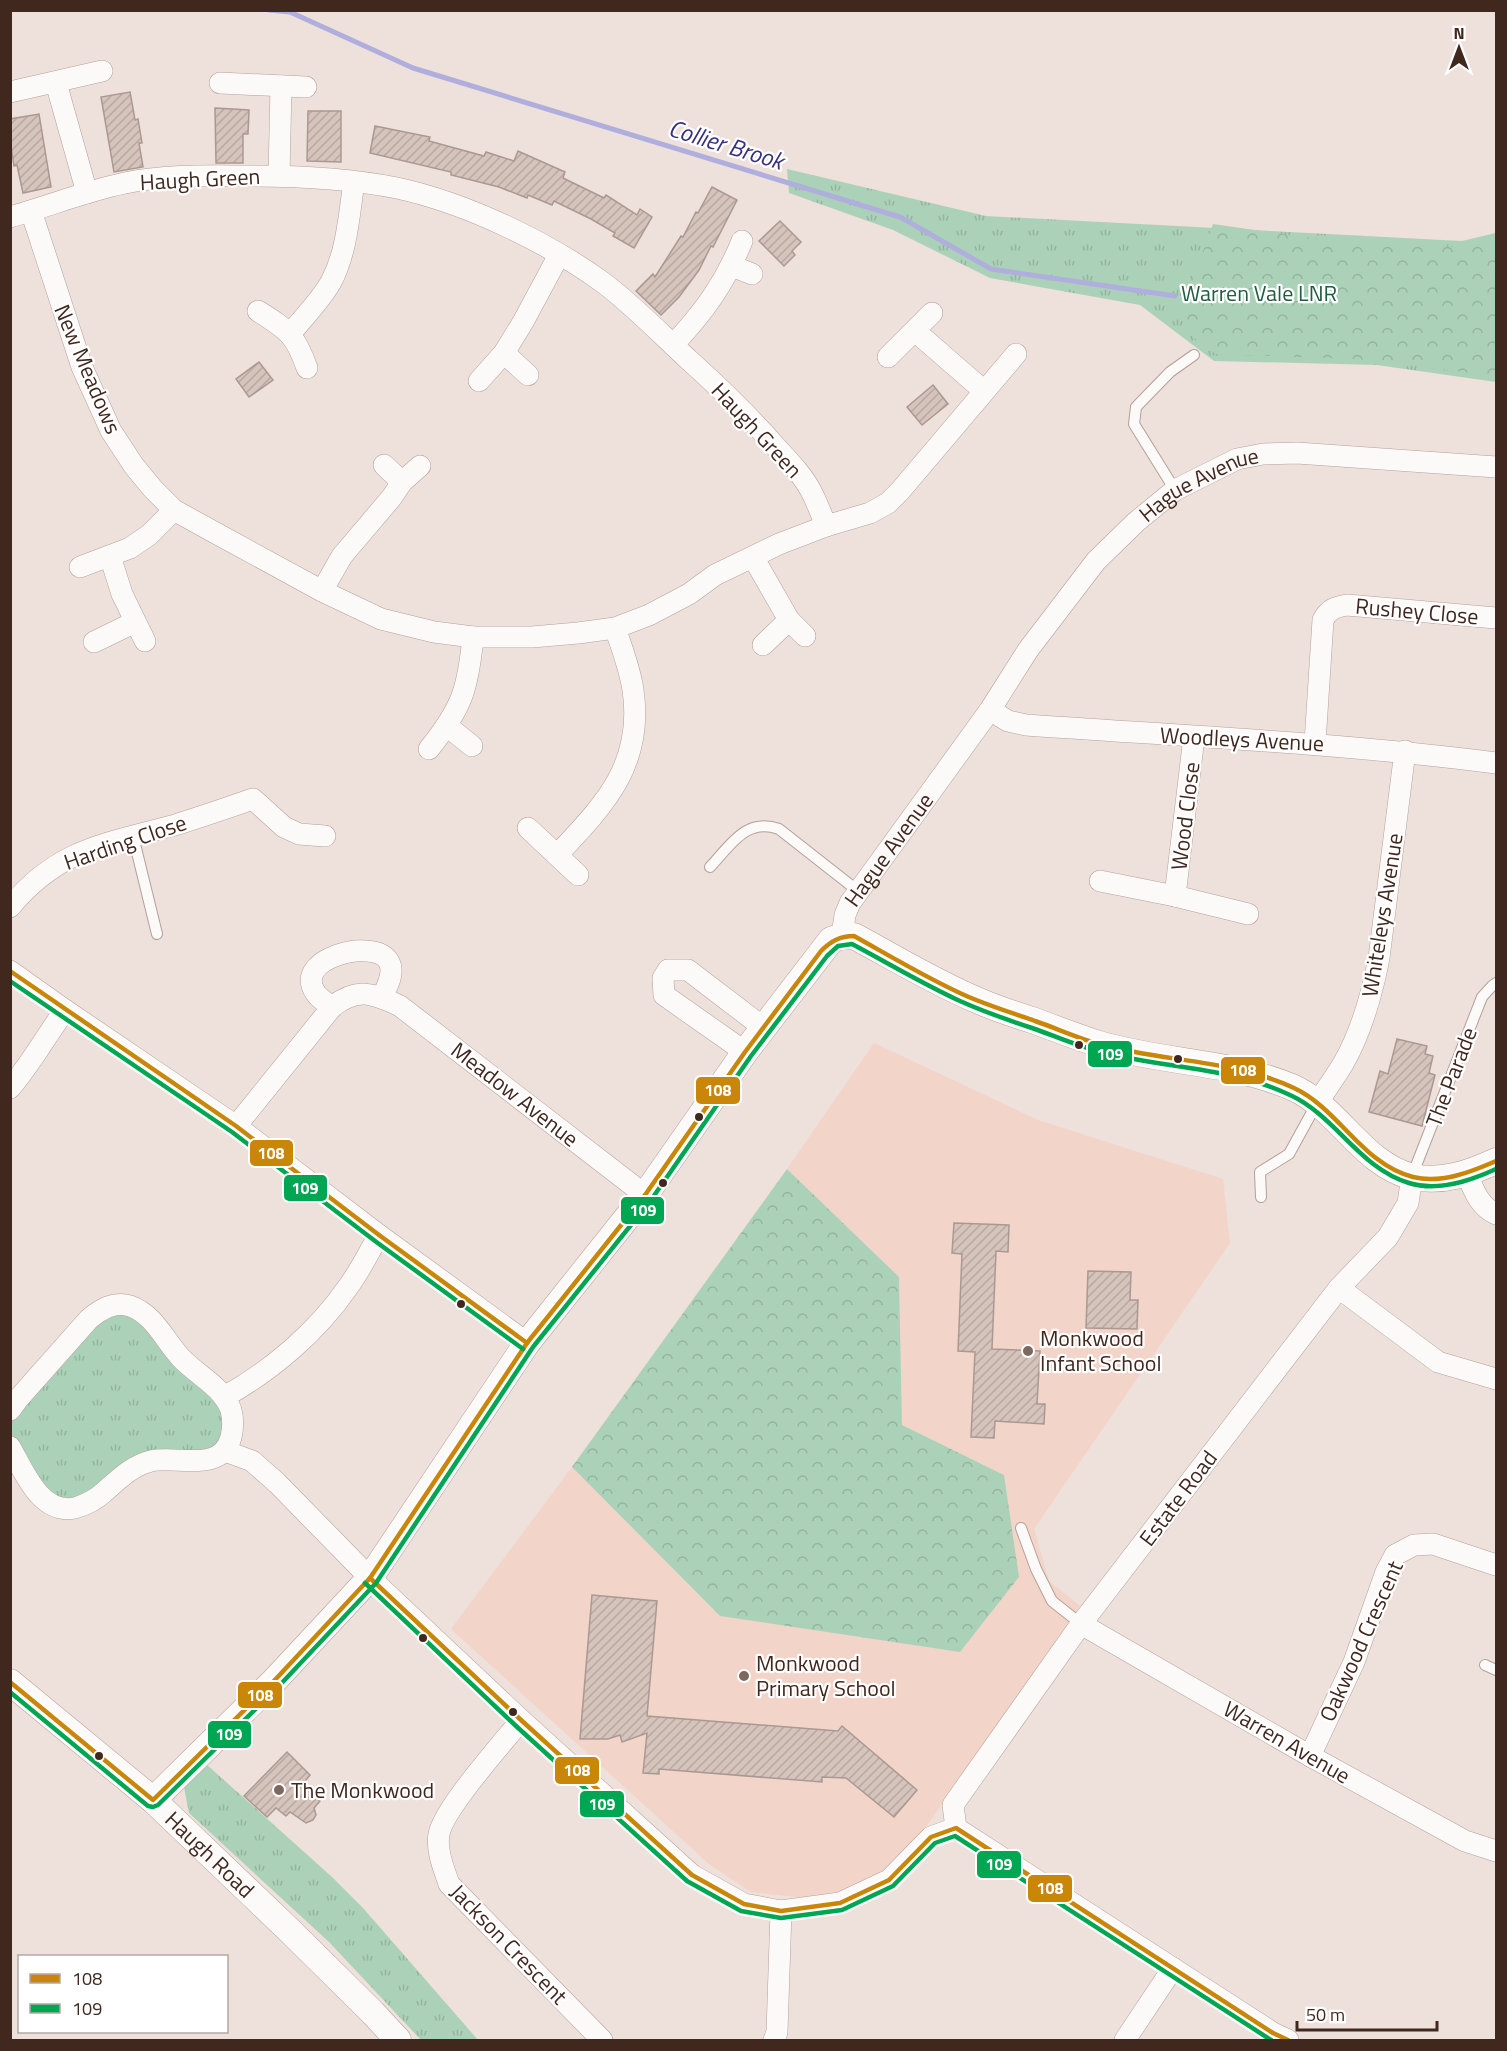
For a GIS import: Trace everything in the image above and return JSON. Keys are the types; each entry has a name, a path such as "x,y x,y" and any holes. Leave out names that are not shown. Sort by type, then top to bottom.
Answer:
{"street":[{"path":"10,92 102,71"},
{"path":"56,83 87,193"},
{"path":"220,83 306,87"},
{"name":"Haugh Green","path":"279,176 281,86"},
{"name":"Haugh Green","path":"21,214 127,183 203,176 279,176 354,182 398,188 454,204 502,225 560,255 606,285 674,345 757,426 799,472 813,494 826,526"},
{"path":"290,334 315,305 336,270 342,255 354,182"},
{"name":"New Meadows","path":"21,214 82,367 111,431 134,466 153,489 174,510 322,591 381,619 434,632 473,637 532,637 615,628 649,615 689,594 715,575 753,557 826,526 870,513 888,503 1016,354"},
{"path":"674,345 702,313 732,266 742,241"},
{"path":"479,381 504,353 560,255"},
{"path":"732,266 752,274"},
{"path":"258,311 290,334 299,345 308,368"},
{"path":"888,357 932,313"},
{"path":"915,331 984,392"},
{"path":"504,353 528,375"},
{"name":"Hague Avenue","path":"153,1800 273,1682 370,1578 527,1343 645,1195 745,1053 821,951 831,940 842,936 849,903 990,710 1028,650 1096,561 1136,522 1175,490 1237,459 1263,454 1297,453 1497,467"},
{"path":"384,465 402,482"},
{"path":"322,591 342,556 402,482 420,466"},
{"path":"80,567 130,548 149,535 174,510"},
{"path":"94,642 140,631 122,594 110,556"},
{"path":"753,557 789,620 805,636"},
{"name":"Rushey Close","path":"1316,743 1323,620 1335,607 1347,605 1497,618"},
{"path":"763,645 789,620"},
{"path":"557,855 599,810 616,786 632,741 633,690 615,628"},
{"path":"429,749 447,726 468,682 473,637"},
{"name":"Woodleys Avenue","path":"990,710 1008,721 1026,725 1316,743 1405,751 1497,763"},
{"path":"447,726 472,746"},
{"name":"Wood Close","path":"1175,896 1194,737"},
{"name":"Whiteleys Avenue","path":"1317,1103 1344,1063 1361,1025 1374,987 1405,751"},
{"name":"Harding Close","path":"10,907 54,866 76,854 176,825 253,799 284,827 299,834 325,836"},
{"path":"528,828 578,875"},
{"name":"Wood Close","path":"1100,881 1248,914"},
{"path":"842,936 854,936 979,1002 1099,1044 1169,1060 1221,1065 1270,1079 1297,1090 1317,1103 1379,1161 1412,1176 1432,1179 1467,1174 1497,1161"},
{"path":"332,1007 317,995 312,986 312,974 317,966 327,958 344,953 368,951 381,954 389,960 392,970 382,998"},
{"path":"745,1053 664,995 663,978 668,970 688,970 764,1028"},
{"path":"10,971 236,1126 379,1235 527,1343"},
{"name":"Meadow Avenue","path":"236,1126 332,1007 344,998 357,994 370,994 400,1005 645,1195"},
{"path":"10,1088 65,1010"},
{"path":"1467,1174 1482,1205 1497,1214"},
{"name":"Estate Road","path":"956,1828 953,1805 1082,1624 1339,1288 1388,1237 1408,1203 1412,1176"},
{"path":"224,1397 250,1383 317,1325 348,1287 379,1235"},
{"path":"1339,1288 1438,1362 1497,1379"},
{"path":"10,1410 89,1318 100,1309 114,1304 129,1306 141,1311 153,1323 192,1370 215,1387 224,1397 231,1410 232,1423 231,1438 225,1450 214,1459 152,1461 135,1467 86,1505 70,1509 56,1507 46,1502 32,1485 10,1447"},
{"path":"225,1450 252,1461 261,1468 370,1578 692,1875 744,1904 781,1911 840,1903 889,1880 931,1838 956,1828 1273,2033 1288,2040"},
{"name":"Oakwood Crescent","path":"1310,1756 1354,1662 1386,1572 1395,1555 1414,1545 1433,1544 1497,1564"},
{"name":"Warren Avenue","path":"1082,1624 1310,1756 1465,1841 1497,1851"},
{"name":"Haugh Road","path":"10,1682 153,1800 296,1936 398,2040"},
{"name":"Jackson Crescent","path":"522,1720 451,1809 440,1834 441,1861 449,1884 602,2040"},
{"path":"774,2040 777,2032 781,1911"},
{"path":"1125,2040 1173,1968"}],"lane":[{"path":"1175,490 1134,424 1136,407 1170,372 1194,355"},
{"path":"710,867 744,831 755,826 768,825 779,829 858,891"},
{"path":"133,836 157,934"},
{"name":"The Parade","path":"1412,1176 1482,997 1497,983"},
{"path":"1261,1197 1260,1172 1289,1154 1317,1103"},
{"path":"1021,1528 1036,1569 1052,1601 1082,1624"},
{"path":"1485,1665 1497,1670"}],"shaded area":[{"path":"874,1043 1038,1120 1223,1179 1230,1243 1034,1529 1049,1581 1080,1606 914,1844 884,1870 845,1890 806,1898 751,1892 709,1864 451,1629 572,1467 720,1616 1004,1475 902,1425 899,1277 787,1169"}],"green space":[{"path":"787,169 986,216 1462,241 1496,233 1496,382 1377,365 1214,361 1140,305 990,278 893,230 789,193"},
{"name":"Warren Vale LNR","path":"1213,224 1304,237 1454,247 1496,241 1496,376 1356,359 1216,354 1182,329 1190,287"},
{"path":"787,1169 899,1277 902,1425 1004,1475 1019,1577 960,1652 720,1616 572,1467"},
{"path":"129,1306 224,1397 225,1451 120,1477 56,1507 11,1447 10,1410 89,1319"},
{"path":"206,1764 332,1877 363,1908 478,2040 421,2040 329,1942 189,1813 184,1787"}],"building":[{"path":"130,92 135,120 138,119 143,167 114,172 101,97"},
{"path":"215,108 249,110 248,134 243,134 243,163 216,163"},
{"path":"308,111 341,111 341,162 307,161"},
{"path":"39,114 51,187 23,193 17,165 14,166 10,119"},
{"path":"375,126 430,137 429,141 484,156 486,152 514,161 518,151 565,172 563,178 604,198 606,195 637,215 640,209 652,217 634,248 613,236 615,233 554,201 552,205 528,195 527,198 499,187 451,175 451,172 370,153"},
{"path":"712,187 737,200 699,270 679,297 661,315 636,291 653,274 655,277 681,236 683,237"},
{"path":"780,221 801,242 792,251 795,255 784,266 759,241"},
{"path":"259,362 273,380 249,397 236,379"},
{"path":"933,385 948,404 922,425 907,407"},
{"path":"1397,1039 1427,1046 1425,1054 1433,1056 1429,1073 1435,1075 1422,1126 1369,1112 1380,1071 1388,1074"},
{"path":"954,1223 1009,1225 1008,1252 996,1251 992,1349 1040,1351 1037,1404 1045,1404 1044,1424 995,1421 994,1438 971,1437 975,1352 958,1351 962,1254 952,1253"},
{"path":"1088,1271 1131,1272 1130,1300 1138,1300 1137,1329 1086,1328"},
{"path":"592,1595 657,1601 647,1716 838,1731 842,1726 917,1790 894,1817 846,1778 822,1777 822,1782 659,1769 659,1774 643,1773 647,1733 622,1742 620,1735 608,1739 580,1739"},
{"name":"The Monkwood","path":"287,1752 310,1775 302,1785 320,1801 314,1808 316,1815 313,1820 306,1823 290,1812 286,1816 276,1808 267,1817 244,1796"}],"waterway":[{"name":"Collier Brook","path":"269,10 290,12 413,68 900,217 991,269 1175,296"}],"transit line":[{"name":"108","path":"10,1682 153,1800 273,1682 370,1578 527,1343 645,1195 745,1052 821,951 840,938 854,936 962,994 1091,1042 1123,1050 1247,1071 1294,1088 1310,1097 1324,1109 1379,1161 1413,1177 1445,1178 1466,1173 1496,1161"},
{"name":"109","path":"10,1692 148,1806 158,1805 278,1687 376,1583 533,1347 651,1200 751,1056 827,956 838,946 852,944 960,1001 1083,1047 1124,1057 1221,1073 1268,1086 1290,1095 1321,1116 1376,1166 1391,1176 1409,1183 1442,1186 1476,1178 1496,1169"},
{"name":"108","path":"10,971 236,1126 379,1235 527,1343"},
{"name":"109","path":"10,981 232,1132 375,1241 523,1349"},
{"name":"108","path":"370,1578 521,1720 692,1875 744,1904 781,1911 840,1903 889,1880 931,1837 956,1828 1273,2033 1288,2040"},
{"name":"109","path":"365,1583 516,1726 687,1881 741,1911 781,1918 842,1910 893,1886 935,1843 955,1836 1271,2040"}],"place":[{"name":"Monkwood Infant School","path":"1028,1351"},
{"name":"Monkwood Primary School","path":"744,1676"},
{"name":"The Monkwood","path":"279,1790"}]}
